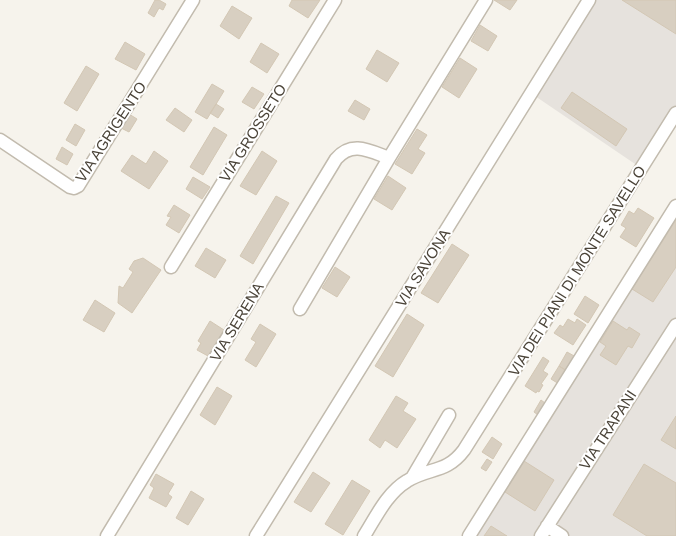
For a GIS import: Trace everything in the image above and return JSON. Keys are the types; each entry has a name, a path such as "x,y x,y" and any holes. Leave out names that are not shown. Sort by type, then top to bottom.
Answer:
{"street":[{"name":"VIA AGRIGENTO","path":"0,140 70,187 78,186 193,0"},
{"name":"VIA GROSSETO","path":"171,266 335,0"},
{"path":"300,308 486,0"},
{"name":"VIA SAVONA","path":"256,536 589,0"},
{"name":"VIA DEI PIANI DI MONTE SAVELLO","path":"412,478 442,469 454,461 462,452 676,113"},
{"name":"VIA SERENA","path":"107,536 336,159 346,150 356,148 389,158"},
{"path":"469,536 676,206"},
{"name":"VIA TRAPANI","path":"544,531 676,325"},
{"path":"364,536 390,496 400,485 412,478 450,415"},
{"path":"544,531 562,536"}],"shaded area":[{"path":"595,0 676,0 676,105 638,166 535,96"},
{"path":"676,214 676,536 473,536"}],"building":[{"path":"155,0 166,4 163,10 159,8 154,17 148,13"},
{"path":"292,0 320,0 308,18 289,6"},
{"path":"494,0 517,0 510,10"},
{"path":"622,0 676,0 676,34"},
{"path":"232,6 252,18 239,39 220,26"},
{"path":"480,25 497,36 488,51 471,41"},
{"path":"125,42 145,54 136,70 115,59"},
{"path":"261,43 279,54 267,73 250,62"},
{"path":"377,50 399,63 387,82 366,69"},
{"path":"460,58 477,69 459,98 442,87"},
{"path":"86,66 99,74 77,111 64,103"},
{"path":"212,84 224,91 207,119 195,112"},
{"path":"252,87 264,94 254,109 242,102"},
{"path":"572,92 627,129 616,146 561,108"},
{"path":"355,100 370,109 364,120 348,111"},
{"path":"216,104 224,109 218,118 210,113"},
{"path":"175,108 192,120 184,132 166,120"},
{"path":"129,114 137,119 129,132 121,128"},
{"path":"75,124 85,130 76,146 66,140"},
{"path":"214,127 227,135 203,175 190,167"},
{"path":"417,129 427,135 418,149 425,153 412,174 395,164"},
{"path":"62,147 73,154 67,165 56,159"},
{"path":"154,151 168,161 149,189 121,171 132,155 146,164"},
{"path":"262,151 277,161 256,195 240,186"},
{"path":"388,176 406,188 392,210 374,199"},
{"path":"193,177 210,187 202,199 186,189"},
{"path":"276,196 289,203 253,264 240,256"},
{"path":"174,205 190,215 179,233 166,225 171,217 167,216"},
{"path":"638,208 654,218 636,247 620,237 626,228 621,225 629,211 634,214"},
{"path":"676,220 676,267 653,302 632,289"},
{"path":"452,244 469,255 438,303 421,293"},
{"path":"206,248 226,260 215,278 195,266"},
{"path":"143,258 161,270 132,313 118,303 119,286 123,288 133,272 129,269 134,261"},
{"path":"335,267 350,277 337,297 322,288"},
{"path":"585,296 599,305 588,323 574,314"},
{"path":"95,300 115,313 104,332 83,320"},
{"path":"407,314 424,325 393,377 375,366"},
{"path":"568,319 575,323 577,319 586,325 573,345 554,333 560,325 563,327"},
{"path":"210,321 224,330 208,356 197,350 201,343 198,341"},
{"path":"613,321 627,330 629,327 640,334 632,348 628,346 616,365 600,355 606,346 600,342"},
{"path":"260,324 276,334 256,367 245,360 256,342 251,339"},
{"path":"567,352 576,357 567,371 559,366"},
{"path":"543,357 549,361 543,371 548,374 541,384 543,385 539,392 537,391 536,393 525,386"},
{"path":"559,366 567,371 559,384 551,379"},
{"path":"217,387 232,396 215,425 200,415"},
{"path":"396,396 408,403 403,411 416,419 397,448 385,440 380,448 369,440"},
{"path":"541,400 545,403 538,415 534,412"},
{"path":"676,416 676,449 661,440"},
{"path":"492,437 502,444 493,459 482,452"},
{"path":"487,459 492,462 486,471 481,468"},
{"path":"524,461 554,480 535,511 505,492"},
{"path":"644,464 676,483 676,536 647,536 613,515"},
{"path":"313,472 330,483 311,512 294,502"},
{"path":"156,474 174,484 168,494 172,497 166,507 149,498 154,488 150,485"},
{"path":"352,480 370,491 343,535 325,524"},
{"path":"191,491 204,499 188,525 176,518"},
{"path":"491,526 507,536 484,536"}]}
